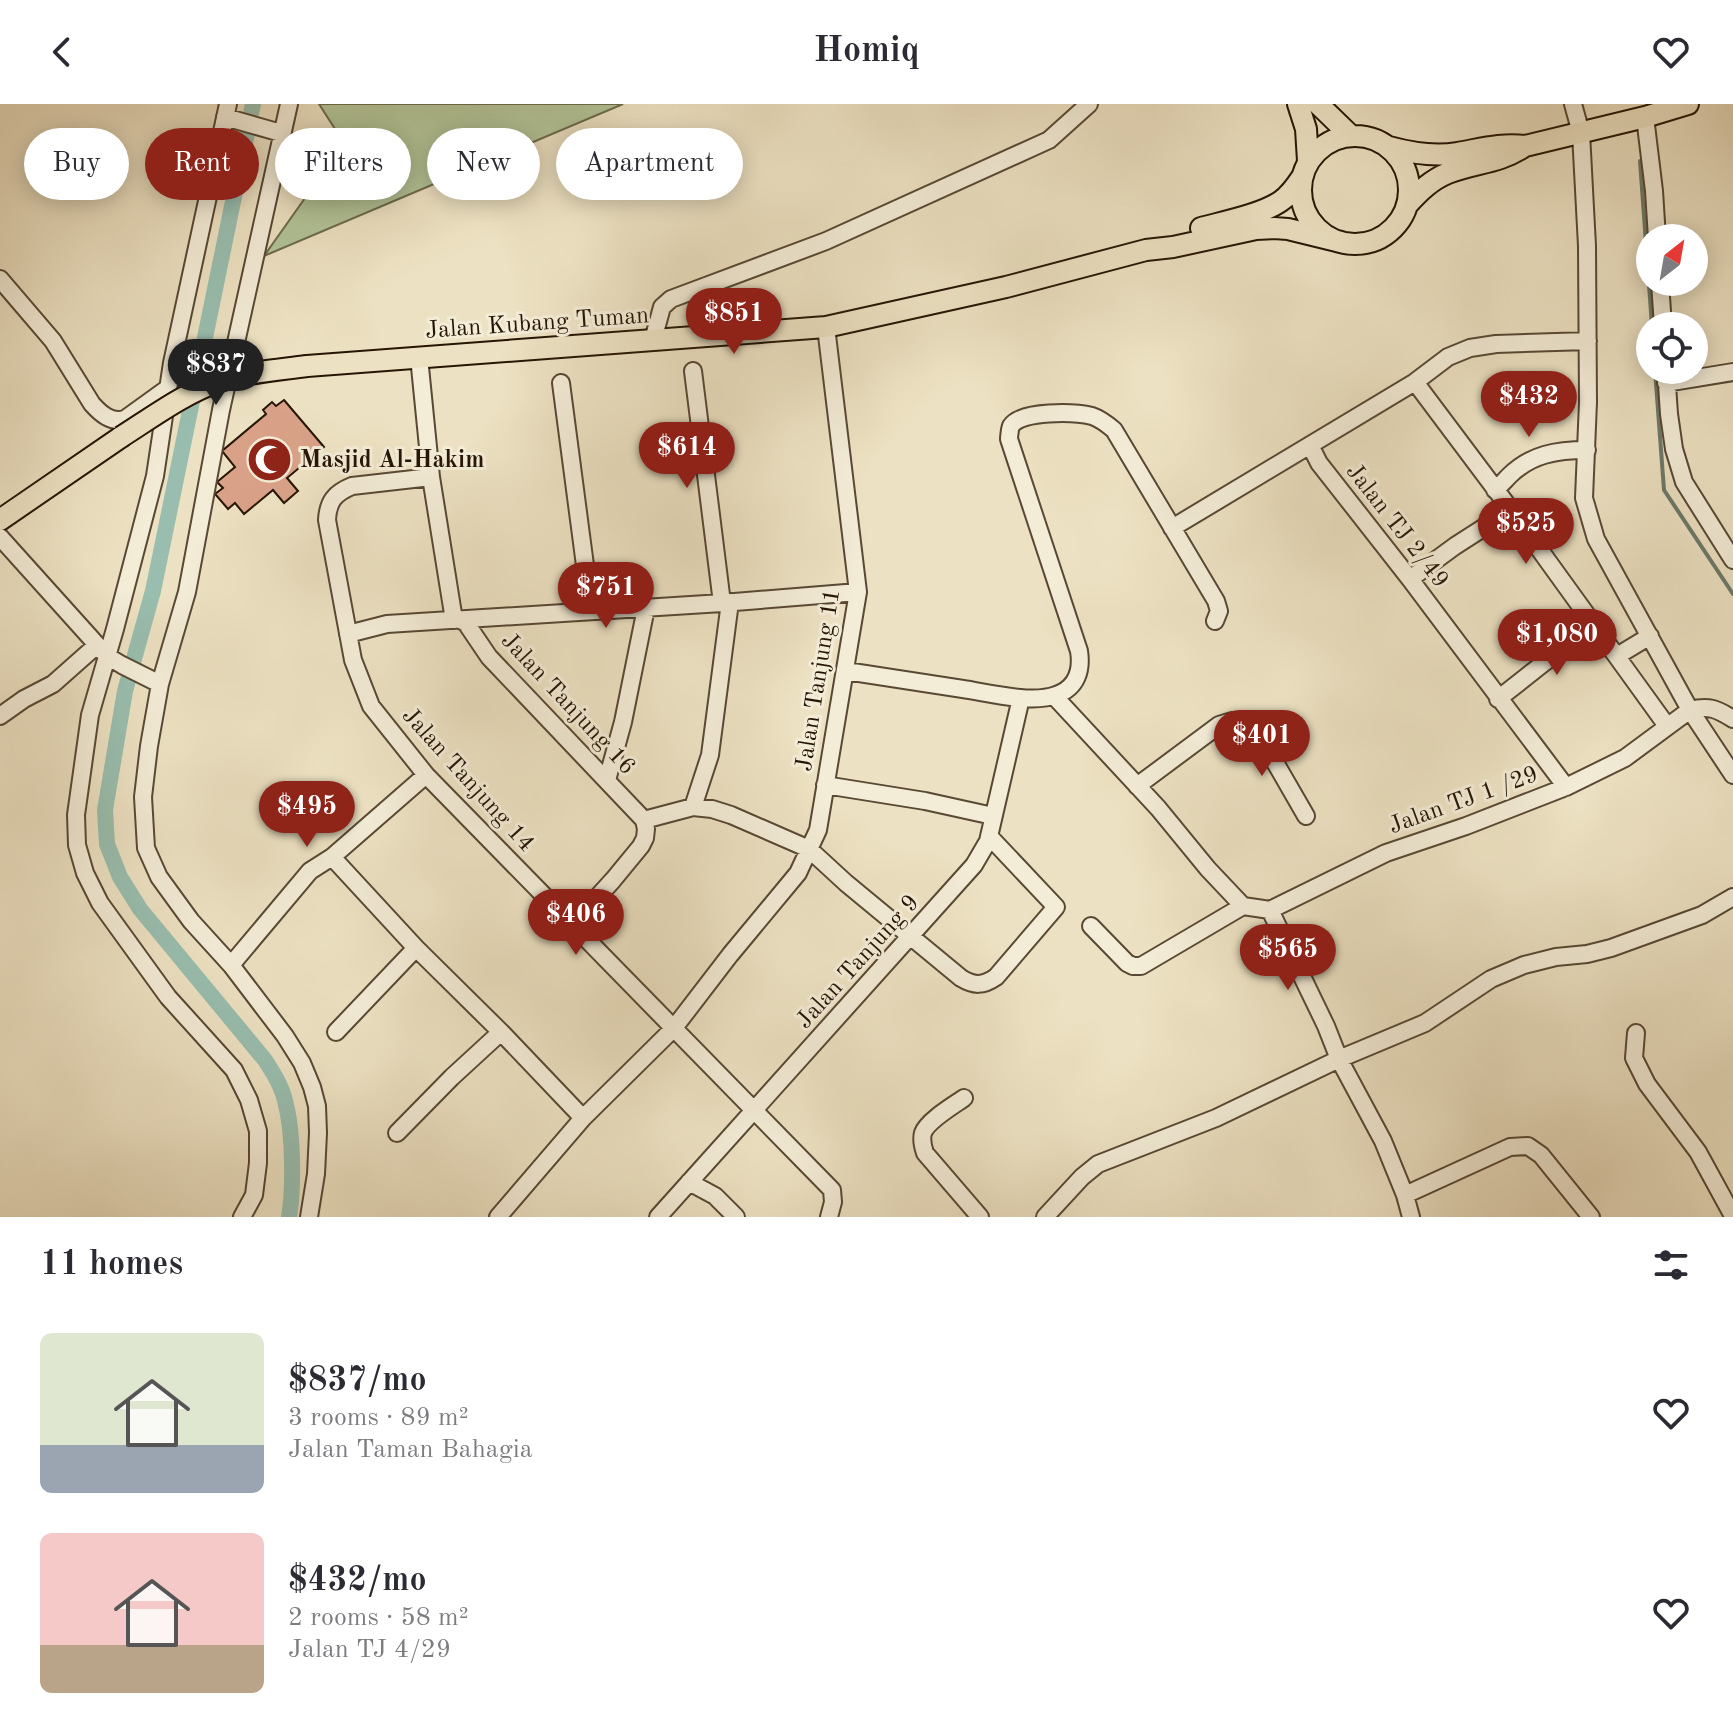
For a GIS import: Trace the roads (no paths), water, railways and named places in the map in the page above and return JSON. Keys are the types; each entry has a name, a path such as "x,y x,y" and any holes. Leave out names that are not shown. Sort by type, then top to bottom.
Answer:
{"main road":[{"path":"1298,104 1306,129 1301,189 1303,207 1325,235 1341,242 1369,243 1394,229 1408,204 1410,188 1406,171 1389,147"},
{"path":"1318,104 1351,136"},
{"path":"1305,169 1320,148 1334,139 1351,136 1364,136 1389,147 1424,155 1440,155 1497,145 1525,146 1688,104"},
{"path":"1408,204 1431,182 1446,174 1500,160 1525,146"},
{"name":"Jalan Kubang Tuman","path":"1146,250 1171,237 1269,208 1292,191 1305,169"},
{"name":"Jalan Kubang Tuman","path":"0,520 176,403 217,382 263,372 419,357 826,327 1006,287 1146,250 1256,229 1288,229 1341,242"}],"street":[{"path":"282,128 289,104"},
{"path":"653,340 662,307 671,299 826,241 1049,140 1089,104"},
{"path":"1573,104 1581,133 1587,246 1587,450 1584,498 1596,539 1690,710 1733,775"},
{"path":"242,1217 254,1195 258,1163 258,1131 249,1100 234,1070 168,997 100,903 85,873 77,845 76,815 102,650 155,476 172,363 230,114 275,130"},
{"path":"1645,117 1656,224"},
{"path":"275,160 221,410 187,592 154,681 143,797 146,848 159,877 285,1036 312,1087 317,1106 318,1133 309,1217"},
{"path":"0,279 53,341 100,413 118,421 125,419 168,388"},
{"name":"Jalan Tanjung 11","path":"498,1217 583,1118 674,1028 798,873 818,830 858,592 826,327"},
{"path":"1172,528 1415,382 1448,357 1470,348 1496,344 1588,341"},
{"path":"419,357 431,477 457,620"},
{"path":"693,371 726,603 710,755 693,807"},
{"path":"1708,373 1733,372"},
{"path":"1415,382 1667,726"},
{"path":"561,383 591,611"},
{"path":"1667,384 1674,449 1684,482 1733,560"},
{"path":"846,671 1021,698 1054,696 1068,689 1078,678 1081,664 1079,651 1009,439 1011,427 1021,418 1054,413 1092,416 1114,430 1216,601 1219,611 1215,621"},
{"name":"Jalan TJ 2/49","path":"1310,445 1319,463 1566,787"},
{"path":"1495,490 1524,465 1541,456 1561,450 1587,450"},
{"name":"Jalan Tanjung 14","path":"431,477 352,486 332,498 327,510 353,660 371,706 426,775 832,1190 829,1217"},
{"path":"1410,579 1511,510"},
{"path":"0,537 102,650 122,665 154,681"},
{"path":"348,634 387,624 858,592"},
{"path":"607,780 617,752 646,608"},
{"name":"Jalan Tanjung 16","path":"457,620 466,623 489,657 644,820"},
{"path":"1498,699 1594,626"},
{"path":"1617,656 1650,636"},
{"path":"0,716 102,650"},
{"path":"1054,696 1243,906 1270,910 1339,1059 1383,1141 1411,1217"},
{"name":"Jalan Tanjung 9","path":"658,1217 974,865 988,841 1021,698"},
{"path":"1690,710 1702,707 1717,710 1733,719"},
{"name":"Jalan TJ 1 /29","path":"1270,910 1386,853 1566,787 1625,758 1690,710"},
{"path":"1137,786 1219,725 1232,721 1248,727 1261,738 1306,816"},
{"path":"231,965 310,871 332,857 426,775"},
{"path":"825,785 925,801 993,816"},
{"path":"573,924 641,846 645,838 644,820 693,807 712,809 809,849 961,978 977,985 996,977 1056,907 989,836"},
{"path":"332,857 416,948 583,1118"},
{"path":"1045,1217 1098,1164 1216,1118 1339,1059 1425,1023 1491,979 1524,965 1611,948 1702,915 1732,900"},
{"path":"1091,926 1127,963 1141,966 1243,906"},
{"path":"336,1032 416,948"},
{"path":"397,1133 501,1032"},
{"path":"1636,1033 1634,1058 1647,1084 1698,1152 1733,1216"},
{"path":"964,1098 925,1128 923,1145 925,1153 980,1217"},
{"path":"1405,1195 1510,1147 1528,1146 1541,1155 1591,1217"},
{"path":"689,1182 715,1196 736,1217"}],"waterway":[{"path":"253,104 153,591 125,691 105,810 107,844 120,877 140,909 265,1060 280,1087 285,1099 291,1145 289,1217"},
{"path":"1640,161 1651,312"},
{"path":"1656,384 1664,490 1733,594"}],"place":[{"name":"Masjid Al-Hakim","path":"269,459"}]}
